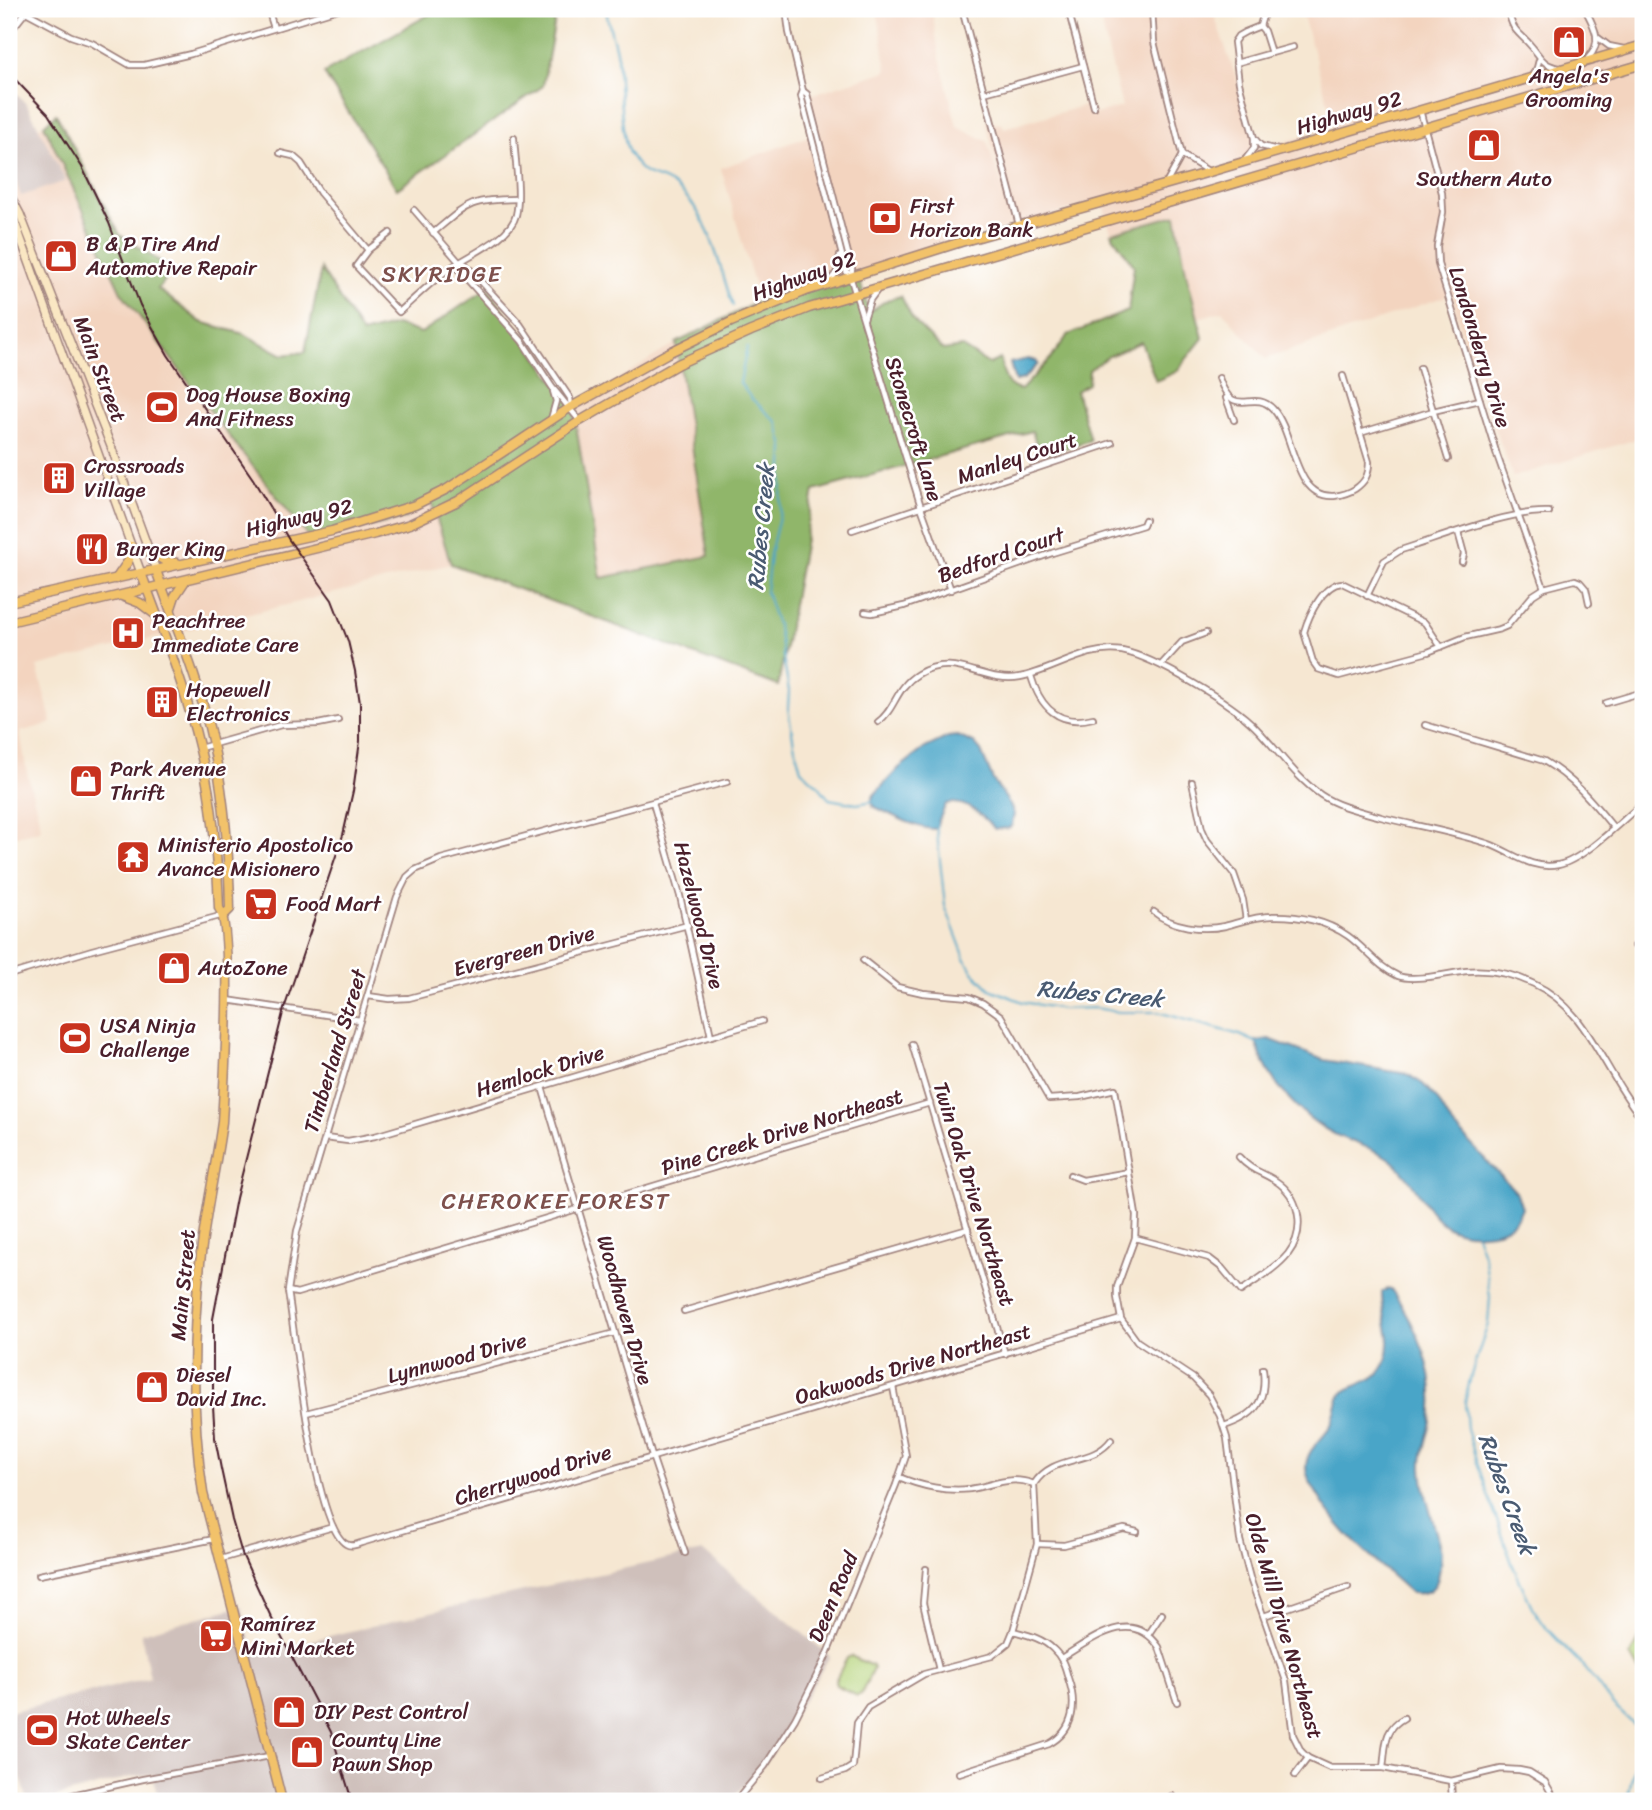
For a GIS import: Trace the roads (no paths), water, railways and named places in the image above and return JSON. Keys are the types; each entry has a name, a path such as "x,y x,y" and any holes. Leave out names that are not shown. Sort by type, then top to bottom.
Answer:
{"main road":[{"name":"Highway 92","path":"9,602 347,527 415,505 435,496 571,407 668,353 731,322 828,283 1019,225 1643,45"},
{"path":"1624,70 1643,59"},
{"name":"Highway 92","path":"9,622 410,524 458,501 580,421 663,372 715,346 802,311 1643,64"},
{"name":"Main Street","path":"9,193 13,217 185,697 200,748 211,806 219,908 224,915 226,1000 222,1122 201,1256 195,1350 197,1456 203,1493 282,1801"},
{"name":"Main Street","path":"12,203 20,214 51,291 150,552 203,705 213,744 228,837 230,909 224,915"},
{"path":"347,527 352,540"},
{"path":"116,579 128,560 131,546"},
{"path":"150,552 165,561 183,564"},
{"path":"171,611 174,596 185,581"},
{"path":"119,596 140,603 157,617"}],"street":[{"path":"268,9 274,28"},
{"path":"9,33 27,10 71,36 92,43 131,65 144,65 191,54 338,9"},
{"path":"786,9 803,91 801,96 846,271 850,276"},
{"path":"962,9 1019,225"},
{"path":"1068,9 1094,107"},
{"path":"1152,9 1154,42 1182,155 1192,164 1209,172"},
{"path":"1256,9 1263,17"},
{"path":"1243,162 1254,148 1254,138 1238,83 1234,51 1238,36 1260,26 1265,9"},
{"path":"1508,9 1514,30 1532,47 1539,59 1562,69"},
{"path":"1582,63 1596,49 1597,37 1585,9"},
{"path":"1260,26 1271,53"},
{"path":"1597,37 1609,46 1628,50"},
{"path":"1236,63 1293,47"},
{"path":"1530,79 1539,59"},
{"path":"984,93 1083,66"},
{"path":"803,91 807,94 852,269 850,276"},
{"name":"Londonderry Drive","path":"1420,110 1443,198 1437,246 1438,264 1480,400 1544,588"},
{"path":"390,233 368,250 356,266 399,312 459,262 503,234 516,216 514,138"},
{"path":"1254,138 1261,146 1284,150"},
{"path":"280,153 293,156 301,163 309,178 368,250"},
{"path":"1166,184 1182,155"},
{"path":"433,233 468,204 485,199 517,199"},
{"path":"414,211 520,324 570,398 571,407 580,421"},
{"path":"828,283 837,272 841,251"},
{"path":"459,262 458,269 522,341 552,387 565,404 571,407"},
{"name":"Stonecroft Lane","path":"850,276 921,507 951,590"},
{"path":"863,320 870,300 881,287"},
{"path":"1420,368 1448,459"},
{"path":"1225,396 1234,401 1263,403 1273,409 1308,486 1327,496 1351,492 1363,483 1369,463 1343,376"},
{"path":"1219,378 1234,420"},
{"path":"551,421 556,401 552,387"},
{"path":"1360,433 1480,400"},
{"name":"Manley Court","path":"852,530 1112,443"},
{"path":"1367,596 1378,570 1401,550 1518,515 1549,512"},
{"name":"Bedford Court","path":"864,612 872,613 904,606 1052,553 1143,525 1145,520"},
{"path":"1458,532 1464,554 1462,562"},
{"path":"1441,647 1425,623 1342,583 1334,583 1314,609 1304,632 1307,649 1318,669 1339,676 1428,652 1441,647 1465,637 1507,626 1533,595 1544,588 1575,580 1586,589 1589,603"},
{"path":"1161,665 1182,642 1206,633"},
{"path":"878,722 889,710 902,687 919,673 931,668 959,666 1001,677 1016,678 1086,654 1119,651 1161,665 1232,708 1253,724 1301,778 1322,795 1342,806 1489,844 1528,863 1561,864 1572,860 1643,803"},
{"path":"1031,675 1039,697 1050,710 1073,722 1093,718"},
{"path":"1606,703 1643,692"},
{"path":"200,748 281,724 318,724 338,720"},
{"path":"1425,725 1544,761 1584,791 1613,827"},
{"name":"Timberland Street","path":"333,1527 321,1491 306,1413 288,1291 297,1231 401,886 415,870 441,859 727,782"},
{"path":"1192,782 1202,829 1207,840 1234,874 1243,900 1246,920"},
{"name":"Hazelwood Drive","path":"653,802 688,925 711,1036"},
{"path":"1154,912 1162,919 1191,927 1221,927 1273,916 1304,918 1348,936 1373,959 1400,976 1443,976 1465,971 1496,971 1534,984 1566,1007 1580,1022 1643,1119"},
{"path":"9,975 224,915"},
{"name":"Evergreen Drive","path":"368,996 409,998 688,925"},
{"path":"1635,946 1643,940"},
{"path":"863,960 897,987 923,993 969,997 1001,1016 1049,1099 1080,1097 1115,1089 1136,1215 1135,1238 1117,1287 1121,1319"},
{"path":"226,1000 360,1020"},
{"name":"Hemlock Drive","path":"325,1138 348,1140 375,1136 762,1021"},
{"name":"Twin Oak Drive Northeast","path":"912,1044 1005,1354"},
{"name":"Woodhaven Drive","path":"542,1087 615,1333 685,1553"},
{"name":"Pine Creek Drive Northeast","path":"288,1291 297,1293 930,1103"},
{"path":"1135,1238 1209,1258 1223,1268 1241,1291 1282,1261 1298,1234 1299,1221 1295,1204 1282,1186 1255,1171 1239,1157"},
{"path":"1070,1175 1083,1180 1129,1172"},
{"path":"684,1311 968,1229"},
{"name":"Oakwoods Drive Northeast","path":"714,1438 1121,1319"},
{"name":"Olde Mill Drive Northeast","path":"1121,1319 1137,1341 1202,1386 1215,1405 1224,1426 1240,1540 1286,1681 1293,1735 1301,1751 1308,1758 1330,1768 1383,1768 1451,1781 1501,1769 1519,1770 1529,1772 1545,1782 1551,1788 1556,1801"},
{"name":"Lynnwood Drive","path":"306,1413 615,1333"},
{"path":"1224,1426 1244,1418 1258,1405 1264,1390 1263,1369"},
{"name":"Deen Road","path":"736,1801 765,1766 795,1719 824,1661 899,1477 906,1456 893,1387"},
{"name":"Cherrywood Drive","path":"333,1527 348,1545 361,1543 714,1438"},
{"path":"822,1778 853,1766 857,1723 868,1707 906,1682 992,1656 1007,1643 1013,1631 1037,1544 1034,1484 1049,1468 1098,1452 1111,1440"},
{"path":"899,1477 949,1489 968,1489 1011,1479 1034,1484"},
{"path":"220,1559 333,1527"},
{"path":"1037,1544 1064,1545 1124,1529 1137,1532"},
{"path":"39,1575 215,1538"},
{"path":"926,1569 923,1604 939,1670"},
{"path":"1264,1616 1348,1587"},
{"path":"1148,1634 1162,1614"},
{"path":"1061,1658 1114,1629 1128,1627 1148,1634 1159,1647 1177,1702"},
{"path":"959,1773 1041,1747 1061,1735 1069,1723 1074,1702 1061,1658 1044,1642 1013,1631"},
{"path":"1383,1768 1389,1731 1394,1723 1404,1718"},
{"path":"46,1801 143,1779 270,1756"},
{"name":"Olde Mill Drive Northeast","path":"1295,1775 1308,1758"},
{"path":"1451,1781 1452,1801"},
{"path":"81,1792 83,1800"}],"water":[{"path":"1028,359 1038,364 1023,379 1015,381 1010,363"},
{"path":"957,736 974,743 981,751 993,780 1014,814 1009,828 995,829 979,814 960,804 946,804 935,829 912,824 873,806 872,797 899,768 925,748 948,737"},
{"path":"1269,1039 1324,1060 1407,1074 1423,1084 1437,1099 1451,1123 1516,1192 1522,1207 1517,1217 1507,1227 1492,1232 1471,1233 1454,1230 1442,1222 1404,1173 1386,1156 1329,1131 1301,1111 1278,1085 1261,1056 1256,1041"},
{"path":"1391,1289 1410,1319 1424,1351 1432,1385 1431,1420 1422,1467 1441,1560 1439,1576 1433,1588 1421,1593 1411,1593 1350,1537 1328,1511 1306,1471 1309,1455 1330,1427 1341,1395 1373,1378 1383,1368 1389,1343 1382,1292"}],"waterway":[{"name":"Rubes Creek","path":"606,9 617,56 627,149 642,171 674,186 696,210 712,241 733,306"},
{"name":"Rubes Creek","path":"747,347 740,383 751,398 777,422 784,447 780,513 770,554 766,592 778,628 789,691 788,708 801,770 829,799 857,804 873,801"},
{"name":"Rubes Creek","path":"936,824 945,906 972,971 990,989 1023,1002 1062,1009 1158,1012 1240,1035 1258,1043"},
{"name":"Rubes Creek","path":"1476,1235 1485,1260 1490,1297 1488,1324 1465,1402 1467,1429 1477,1463 1513,1566 1532,1607 1547,1629 1585,1668 1612,1704 1643,1733"},
{"path":"1627,1801 1642,1734"}],"railway":[{"path":"9,73 48,114 82,167 109,223 140,305 168,355 253,479 289,540 332,600 348,641 355,671 360,703 360,741 353,791 343,835 284,1009 236,1198 213,1319 215,1438 232,1520 242,1554 271,1617 331,1732 352,1801"}],"place":[{"name":"Angela's Grooming","path":"1569,42"},
{"name":"Southern Auto","path":"1484,145"},
{"name":"First Horizon Bank","path":"885,218"},
{"name":"B & P Tire And Automotive Repair","path":"61,256"},
{"name":"Dog House Boxing And Fitness","path":"162,407"},
{"name":"Crossroads Village","path":"59,478"},
{"name":"Burger King","path":"92,549"},
{"name":"Peachtree Immediate Care","path":"128,633"},
{"name":"Hopewell Electronics","path":"162,702"},
{"name":"Park Avenue Thrift","path":"86,781"},
{"name":"Ministerio Apostolico Avance Misionero","path":"133,857"},
{"name":"Food Mart","path":"261,904"},
{"name":"AutoZone","path":"174,968"},
{"name":"USA Ninja Challenge","path":"75,1038"},
{"name":"Diesel David Inc.","path":"152,1387"},
{"name":"Ramírez Mini Market","path":"216,1636"},
{"name":"DIY Pest Control","path":"289,1712"},
{"name":"Hot Wheels Skate Center","path":"42,1730"},
{"name":"County Line Pawn Shop","path":"307,1752"}],"district":[{"name":"SKYRIDGE","path":"442,274"},
{"name":"CHEROKEE FOREST","path":"556,1201"}]}
